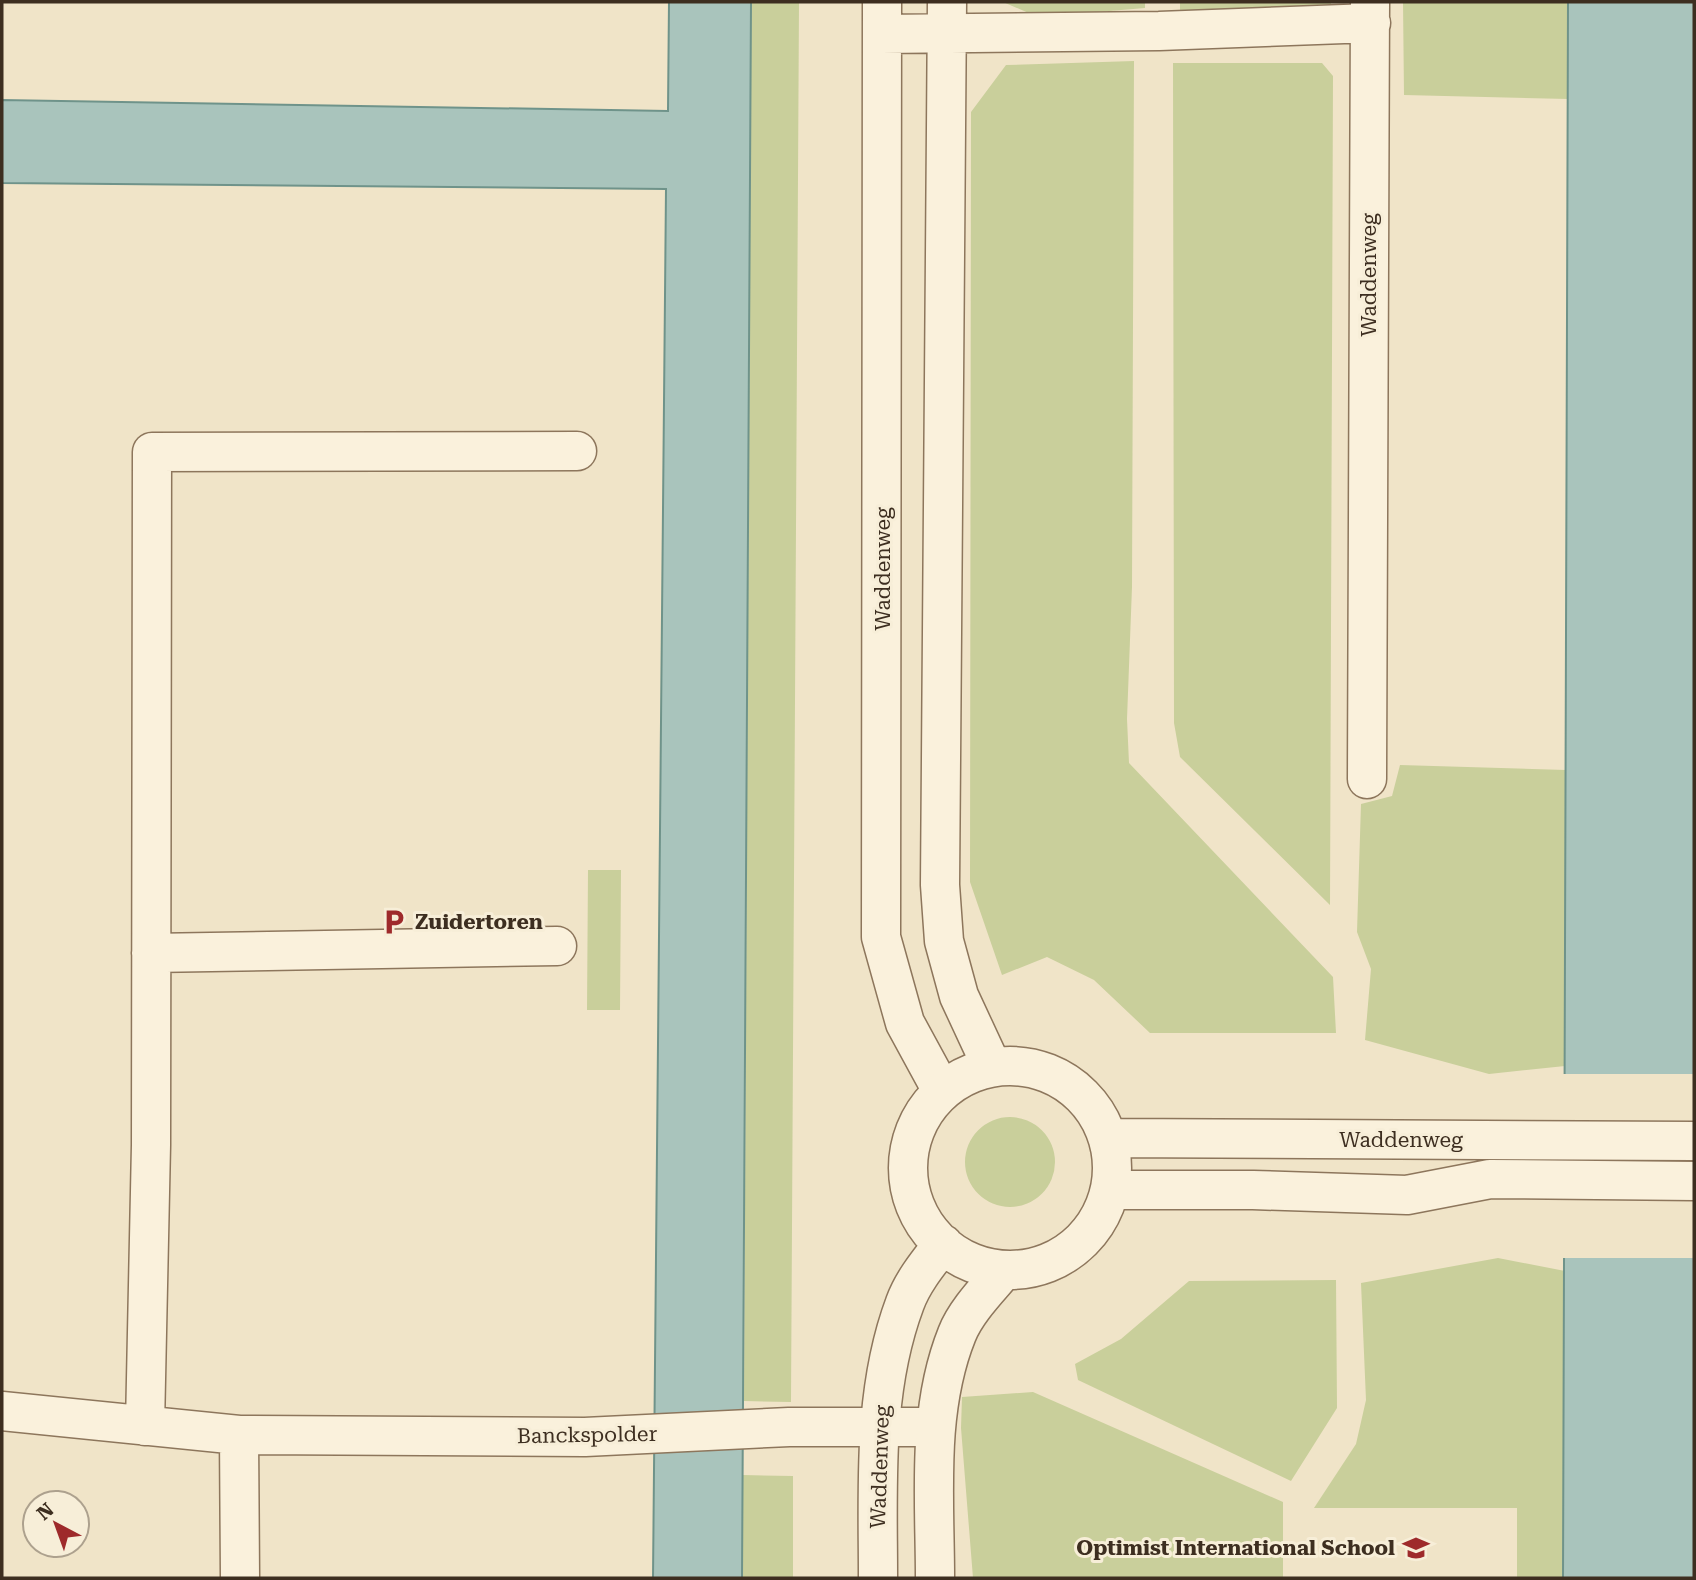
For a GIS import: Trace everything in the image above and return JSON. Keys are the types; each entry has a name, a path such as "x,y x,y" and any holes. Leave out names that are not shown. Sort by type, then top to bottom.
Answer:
{"street":[{"name":"Waddenweg","path":"943,1091 905,1023 881,937 882,18 1370,13 1367,779"},
{"path":"947,18 940,885 944,941 959,996 992,1067"},
{"path":"145,1426 151,1145 152,452 577,451"},
{"path":"150,953 557,946"},
{"path":"1016,1066 1040,1070 1063,1080 1082,1095 1097,1115 1108,1138 1113,1163 1110,1190 1102,1212 1089,1233 1072,1249 1029,1269 1004,1270 961,1258 943,1244 924,1223 912,1196 908,1168 912,1140 924,1113 943,1091 965,1076 992,1067 1016,1066"},
{"name":"Waddenweg","path":"1108,1138 1694,1141"},
{"name":"Waddenweg","path":"1110,1190 1253,1189 1408,1195 1490,1179 1694,1181"},
{"name":"Waddenweg","path":"878,1578 878,1427 886,1378 906,1300 943,1244"},
{"path":"935,1578 935,1427 957,1332 1004,1270"},
{"name":"Banckspolder","path":"2,1410 239,1435 606,1436 789,1427 935,1427"},
{"path":"239,1435 240,1578"}],"green space":[{"path":"751,2 799,2 791,1402 744,1401"},
{"path":"1003,2 1145,2 1145,8 1038,17"},
{"path":"1180,2 1331,2 1331,8 1180,14"},
{"path":"1403,2 1568,2 1568,99 1404,95"},
{"path":"1134,61 1132,587 1127,719 1129,763 1333,977 1336,1033 1150,1033 1094,980 1047,957 1002,975 970,882 971,112 1006,65"},
{"path":"1173,63 1322,63 1333,76 1330,905 1180,757 1174,723"},
{"path":"1400,765 1566,770 1565,1066 1489,1074 1365,1040 1371,969 1357,932 1361,804 1392,796"},
{"path":"588,870 621,870 620,1010 587,1010"},
{"path":"1010,1117 1027,1121 1042,1130 1051,1145 1055,1162 1051,1179 1042,1194 1027,1203 1010,1207 993,1203 978,1194 969,1179 965,1162 969,1145 978,1130 993,1121"},
{"path":"1498,1258 1565,1271 1563,1578 1517,1578 1517,1508 1314,1508 1356,1444 1366,1400 1361,1283"},
{"path":"1336,1280 1337,1408 1291,1481 1078,1380 1075,1364 1121,1339 1189,1281"},
{"path":"1033,1392 1283,1502 1283,1578 973,1578 961,1428 962,1397"},
{"path":"743,1475 793,1476 793,1578 742,1578"}],"water":[{"path":"669,2 751,2 742,1578 653,1578 666,189 2,183 2,100 668,111"},
{"path":"1568,2 1694,2 1694,1578 1563,1578"}],"pier":[{"path":"1562,1074 1694,1074 1694,1258 1562,1258"}],"place":[{"name":"Zuidertoren","path":"394,922"},
{"name":"Optimist International School","path":"1416,1548"}]}
